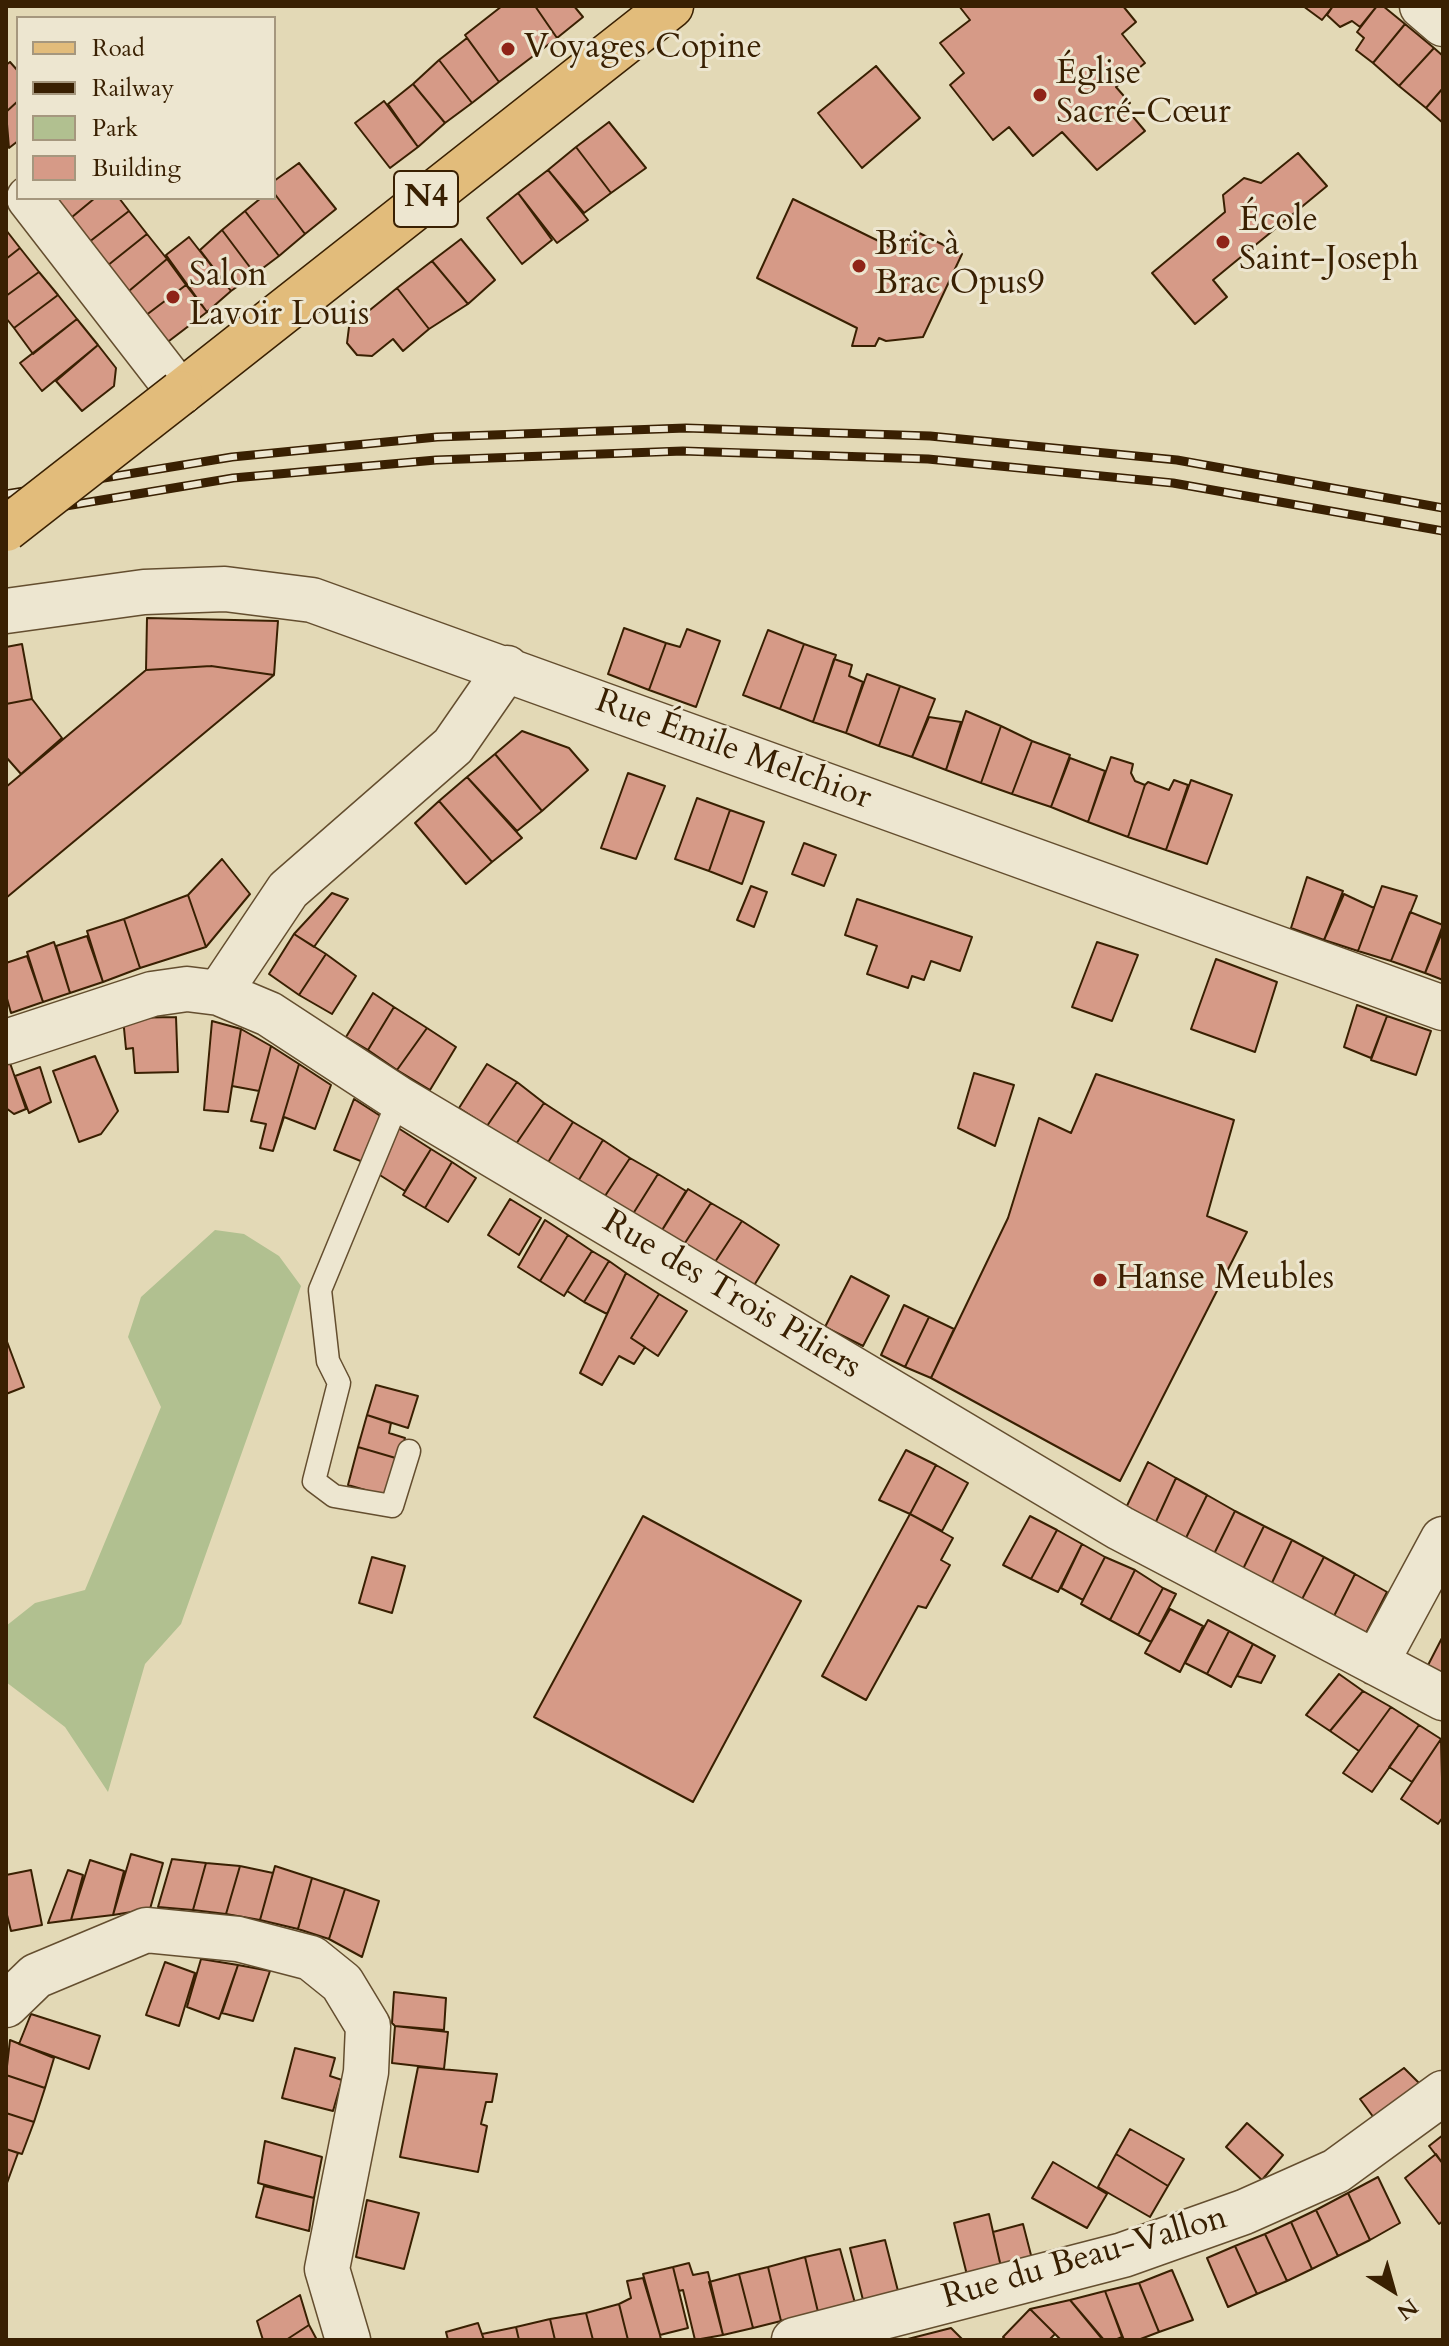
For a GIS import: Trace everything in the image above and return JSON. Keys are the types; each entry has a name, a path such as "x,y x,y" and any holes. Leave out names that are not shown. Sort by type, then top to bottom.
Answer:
{"main road":[{"name":"N4","path":"6,529 671,6"}],"street":[{"path":"1422,6 1443,24"},
{"path":"31,200 180,393"},
{"name":"Rue Émile Melchior","path":"6,611 144,592 225,589 312,600 507,668 1258,944 1443,1008"},
{"path":"219,993 288,890 453,746 507,668"},
{"name":"Rue des Trois Piliers","path":"6,1042 152,994 187,989 219,993 269,1014 399,1099 1120,1528 1443,1698"},
{"path":"1376,1663 1443,1539"},
{"path":"6,2005 36,1976 146,1930 238,1939 311,1958 342,1983 368,2026 366,2072 327,2269 348,2340"},
{"name":"Rue du Beau-Vallon","path":"794,2340 1123,2255 1244,2212 1336,2171 1443,2093"}],"lane":[{"path":"399,1099 320,1290 328,1361 339,1383 314,1481 334,1496 392,1506 409,1451"}],"green space":[{"path":"215,1230 244,1234 279,1256 301,1286 181,1624 145,1664 108,1792 65,1727 6,1682 6,1626 35,1603 85,1590 161,1407 128,1337 141,1297"}],"building":[{"name":"Voyages Copine","path":"502,6 535,6 557,38 499,82 465,35"},
{"path":"535,6 574,6 583,17 557,38"},
{"name":"Église Sacré-Cœur","path":"959,6 1123,6 1136,22 1122,34 1145,63 1116,87 1130,103 1124,106 1145,131 1097,170 1062,132 1033,156 1009,127 993,140 950,85 964,73 940,43 970,20"},
{"path":"1303,6 1333,6 1322,20"},
{"path":"1333,6 1377,6 1360,27 1352,21 1340,27 1327,15"},
{"path":"1377,6 1383,6 1405,24 1373,63 1356,50 1364,38 1357,32"},
{"path":"1405,24 1434,48 1399,86 1373,63"},
{"path":"467,38 499,82 472,103 439,60"},
{"path":"1434,48 1443,56 1443,88 1426,108 1399,86"},
{"path":"439,60 472,103 445,123 413,84"},
{"path":"10,62 16,69 16,103 6,112 6,65"},
{"path":"876,66 920,118 862,168 818,113"},
{"path":"413,84 445,123 418,147 388,104"},
{"path":"1443,88 1443,123 1426,108"},
{"path":"384,101 418,147 390,168 355,123"},
{"path":"16,103 16,143 9,148 6,112"},
{"path":"609,122 646,168 611,193 576,147"},
{"path":"576,147 611,193 584,213 548,170"},
{"name":"École Saint-Joseph","path":"1298,153 1327,186 1213,280 1227,297 1195,324 1152,273 1225,212 1223,195 1244,178 1261,183"},
{"path":"299,163 336,209 305,234 276,196 276,180"},
{"path":"548,170 588,220 557,243 518,193"},
{"path":"518,193 552,240 522,264 487,218"},
{"path":"276,196 305,234 279,256 245,211 259,200 276,200"},
{"name":"Bric à Brac Opus9","path":"793,199 903,253 913,230 962,254 923,337 886,341 879,338 875,346 852,346 857,328 757,278"},
{"path":"50,200 93,200 66,222"},
{"path":"93,200 121,200 129,211 84,246 66,222"},
{"path":"129,211 147,234 102,270 84,246"},
{"path":"245,211 279,256 255,274 222,230"},
{"path":"6,230 20,248 6,259"},
{"path":"222,230 255,274 231,291 200,250"},
{"path":"147,234 167,259 123,296 102,270"},
{"path":"189,237 231,291 207,312 166,255"},
{"path":"461,239 495,280 468,304 432,261"},
{"path":"20,248 39,272 6,296 6,259"},
{"path":"167,259 186,285 141,319 123,296"},
{"path":"432,261 468,304 429,329 397,288"},
{"path":"39,272 58,295 14,328 6,318 6,296"},
{"path":"186,285 207,312 169,341 158,339 141,319"},
{"path":"397,288 429,329 403,351 393,339 372,356 357,355 347,343 349,327"},
{"path":"58,295 77,319 33,354 14,328"},
{"path":"77,319 98,345 42,391 20,363"},
{"path":"98,345 116,368 114,386 82,411 56,381"},
{"path":"147,618 278,621 274,675 211,666 146,670"},
{"path":"624,628 666,643 649,690 608,674"},
{"path":"687,629 720,641 696,707 649,690 666,643 680,647"},
{"path":"768,630 804,644 780,709 743,695"},
{"path":"22,644 32,699 6,704 6,647"},
{"path":"804,644 836,655 813,722 780,709"},
{"path":"834,659 852,665 849,676 863,682 846,733 813,722"},
{"path":"211,666 274,675 6,898 6,787 146,670"},
{"path":"867,674 900,686 879,746 846,733"},
{"path":"900,686 935,699 912,757 879,746"},
{"path":"32,699 62,738 21,774 6,757 6,704"},
{"path":"966,711 1001,726 981,783 946,770"},
{"path":"929,717 961,722 946,770 912,757"},
{"path":"1001,726 1032,741 1012,794 981,783"},
{"path":"522,731 569,748 588,770 542,811 495,754"},
{"path":"1032,741 1070,755 1051,807 1012,794"},
{"path":"495,754 542,811 517,831 467,777"},
{"path":"1111,757 1133,764 1131,773 1135,781 1145,785 1128,837 1088,822"},
{"path":"1070,758 1105,771 1088,822 1051,807"},
{"path":"628,773 665,786 636,859 601,848"},
{"path":"467,777 522,838 492,862 439,801"},
{"path":"1174,780 1188,785 1166,850 1128,837 1145,785 1148,782 1169,790"},
{"path":"1191,780 1232,795 1207,864 1166,850"},
{"path":"697,798 730,810 709,871 675,859"},
{"path":"439,801 492,862 466,884 415,823"},
{"path":"730,810 764,822 742,884 709,871"},
{"path":"804,843 836,855 824,886 792,874"},
{"path":"222,859 250,894 206,947 188,895"},
{"path":"1307,877 1343,891 1324,940 1291,928"},
{"path":"751,886 767,892 754,927 737,920"},
{"path":"1382,886 1417,896 1391,961 1358,951"},
{"path":"332,893 348,899 314,947 294,934"},
{"path":"1344,894 1374,908 1358,951 1324,940"},
{"path":"188,895 206,947 140,968 124,919"},
{"path":"857,899 972,937 960,971 931,961 924,980 912,976 908,988 867,974 877,946 845,935"},
{"path":"1410,912 1443,925 1425,973 1391,961"},
{"path":"124,919 140,968 103,982 87,931"},
{"path":"1443,930 1443,980 1425,973"},
{"path":"294,934 326,954 299,995 269,974"},
{"path":"87,936 103,982 70,993 56,946"},
{"path":"54,942 70,993 43,1002 27,952"},
{"path":"1097,942 1138,955 1112,1021 1072,1007"},
{"path":"326,954 356,976 332,1014 299,995"},
{"path":"27,956 43,1002 11,1013 6,995 6,963"},
{"path":"1216,959 1277,982 1255,1052 1191,1029"},
{"path":"373,993 394,1007 368,1050 346,1037"},
{"path":"1357,1005 1387,1016 1371,1058 1344,1047"},
{"path":"394,1007 427,1028 397,1070 368,1050"},
{"path":"1387,1016 1431,1031 1416,1075 1371,1060"},
{"path":"176,1017 178,1072 135,1073 133,1048 126,1049 123,1018"},
{"path":"212,1021 241,1029 228,1112 204,1110"},
{"path":"427,1028 456,1047 430,1090 397,1070"},
{"path":"241,1029 271,1046 259,1091 232,1086"},
{"path":"271,1046 299,1064 273,1151 260,1148 266,1124 251,1121"},
{"path":"95,1056 118,1111 101,1134 79,1142 53,1071"},
{"path":"10,1063 26,1109 14,1114 6,1108 6,1065"},
{"path":"299,1064 331,1085 315,1129 284,1117 273,1151"},
{"path":"487,1064 517,1082 487,1126 459,1108"},
{"path":"40,1067 51,1102 29,1113 15,1076"},
{"path":"974,1073 1014,1085 995,1146 958,1128"},
{"name":"Hanse Meubles","path":"1096,1074 1234,1120 1207,1216 1247,1232 1120,1481 931,1378 1008,1218 1039,1118 1071,1133"},
{"path":"517,1082 544,1103 516,1144 487,1126"},
{"path":"354,1099 382,1117 363,1162 334,1150"},
{"path":"544,1103 573,1122 547,1164 516,1144"},
{"path":"573,1122 603,1140 577,1183 547,1164"},
{"path":"395,1126 431,1149 405,1191 375,1172"},
{"path":"603,1140 630,1158 603,1199 577,1183"},
{"path":"431,1149 452,1162 425,1208 403,1195"},
{"path":"630,1158 658,1174 631,1217 603,1199"},
{"path":"452,1162 476,1178 448,1222 425,1208"},
{"path":"658,1174 686,1191 659,1235 631,1217"},
{"path":"688,1189 711,1203 681,1249 659,1235"},
{"path":"510,1199 541,1218 519,1255 488,1235"},
{"path":"711,1203 742,1221 711,1268 681,1249"},
{"path":"545,1220 568,1235 540,1281 518,1267"},
{"path":"742,1221 779,1245 750,1292 711,1268"},
{"path":"568,1235 592,1251 564,1296 540,1281"},
{"path":"592,1251 609,1261 584,1302 567,1291"},
{"path":"609,1261 626,1273 607,1314 584,1302"},
{"path":"626,1273 659,1294 631,1338 645,1347 634,1364 619,1356 602,1385 580,1373"},
{"path":"851,1276 889,1296 863,1346 825,1327"},
{"path":"659,1294 687,1311 658,1356 631,1338"},
{"path":"904,1305 929,1317 905,1367 881,1355"},
{"path":"929,1317 954,1329 931,1378 905,1367"},
{"path":"6,1339 24,1387 6,1394"},
{"path":"376,1385 418,1396 408,1428 367,1415"},
{"path":"367,1415 391,1423 389,1433 405,1438 399,1459 358,1447"},
{"path":"358,1447 399,1459 389,1497 348,1485"},
{"path":"906,1450 936,1465 910,1514 879,1500"},
{"path":"1148,1462 1176,1478 1153,1528 1124,1512"},
{"path":"936,1465 968,1483 942,1531 910,1514"},
{"path":"1176,1478 1207,1495 1183,1544 1153,1528"},
{"path":"1207,1495 1235,1511 1213,1556 1183,1544"},
{"path":"1235,1511 1264,1526 1242,1571 1213,1556"},
{"path":"910,1514 953,1538 941,1560 950,1565 926,1608 918,1606 866,1700 822,1676"},
{"path":"643,1516 801,1601 693,1802 534,1717"},
{"path":"1030,1516 1057,1530 1031,1579 1003,1565"},
{"path":"1264,1526 1292,1540 1270,1587 1242,1571"},
{"path":"1057,1530 1082,1544 1058,1592 1031,1579"},
{"path":"1292,1540 1324,1557 1300,1603 1270,1587"},
{"path":"1082,1544 1105,1557 1083,1600 1061,1588"},
{"path":"372,1557 405,1566 392,1613 359,1603"},
{"path":"1105,1557 1135,1570 1110,1620 1081,1604"},
{"path":"1324,1557 1355,1574 1332,1620 1300,1603"},
{"path":"1135,1570 1163,1588 1138,1635 1110,1620"},
{"path":"1355,1574 1387,1592 1364,1637 1332,1620"},
{"path":"1163,1588 1176,1594 1151,1642 1138,1635"},
{"path":"1170,1609 1203,1626 1180,1672 1145,1653"},
{"path":"1208,1620 1229,1631 1207,1674 1185,1663"},
{"path":"1229,1631 1253,1644 1231,1687 1207,1674"},
{"path":"1443,1636 1443,1680 1425,1671"},
{"path":"1253,1644 1275,1656 1261,1683 1237,1676"},
{"path":"1339,1674 1363,1691 1330,1731 1306,1715"},
{"path":"1363,1691 1391,1707 1359,1751 1330,1731"},
{"path":"1391,1707 1419,1725 1372,1792 1343,1773"},
{"path":"1419,1725 1441,1739 1412,1782 1389,1767"},
{"path":"1441,1739 1443,1817 1438,1824 1401,1799"},
{"path":"131,1854 163,1863 150,1909 113,1915"},
{"path":"172,1859 206,1863 193,1910 158,1907"},
{"path":"90,1860 124,1871 113,1915 71,1920"},
{"path":"206,1863 240,1866 226,1914 193,1910"},
{"path":"240,1866 273,1873 260,1920 226,1914"},
{"path":"275,1866 312,1878 298,1929 260,1920"},
{"path":"31,1870 42,1925 11,1931 6,1911 6,1875"},
{"path":"68,1870 83,1875 71,1920 48,1923"},
{"path":"312,1878 345,1889 329,1939 298,1929"},
{"path":"345,1889 379,1901 362,1957 329,1939"},
{"path":"201,1959 238,1965 219,2019 187,2007"},
{"path":"165,1962 195,1973 179,2026 146,2015"},
{"path":"238,1965 270,1971 253,2021 222,2013"},
{"path":"394,1992 446,1998 444,2030 395,2026 392,2023"},
{"path":"31,2014 100,2036 89,2069 19,2044"},
{"path":"395,2026 448,2032 444,2069 392,2063"},
{"path":"10,2040 54,2058 45,2088 6,2075"},
{"path":"295,2048 335,2058 330,2076 342,2080 333,2111 282,2098"},
{"path":"418,2067 497,2074 492,2102 486,2102 481,2124 487,2126 478,2172 400,2157"},
{"path":"1404,2068 1425,2089 1377,2122 1360,2099"},
{"path":"6,2075 45,2088 34,2122 6,2113"},
{"path":"6,2113 34,2122 22,2154 6,2149"},
{"path":"1247,2123 1283,2155 1262,2180 1226,2147"},
{"path":"1130,2129 1184,2159 1168,2186 1116,2154"},
{"path":"1443,2135 1443,2164 1429,2146"},
{"path":"265,2141 322,2157 314,2198 258,2183"},
{"path":"6,2149 18,2153 7,2183 6,2183"},
{"path":"1116,2154 1168,2186 1150,2217 1098,2187"},
{"path":"1436,2154 1443,2164 1443,2221 1439,2224 1405,2178"},
{"path":"1053,2162 1107,2194 1087,2228 1032,2198"},
{"path":"1378,2177 1400,2223 1370,2240 1348,2193"},
{"path":"264,2186 314,2198 309,2231 256,2217"},
{"path":"1348,2193 1370,2240 1338,2256 1316,2210"},
{"path":"367,2200 419,2213 404,2269 356,2257"},
{"path":"1316,2210 1338,2256 1312,2269 1291,2222"},
{"path":"989,2214 1001,2267 967,2275 954,2223"},
{"path":"1291,2222 1312,2269 1287,2281 1265,2234"},
{"path":"1023,2224 1032,2259 1001,2267 993,2232"},
{"path":"1265,2234 1287,2281 1257,2294 1235,2246"},
{"path":"885,2240 898,2291 863,2300 850,2248"},
{"path":"1235,2246 1257,2294 1228,2307 1207,2258"},
{"path":"840,2249 855,2303 818,2312 805,2257"},
{"path":"805,2257 818,2312 781,2321 768,2267"},
{"path":"689,2263 693,2275 708,2272 723,2335 695,2340 683,2290 679,2291 673,2267"},
{"path":"673,2267 688,2328 660,2335 643,2274"},
{"path":"768,2267 781,2321 753,2328 739,2274"},
{"path":"1172,2270 1193,2320 1159,2332 1139,2283"},
{"path":"739,2274 753,2328 723,2335 709,2282"},
{"path":"643,2278 661,2340 628,2340 619,2304 631,2298 627,2281"},
{"path":"1139,2283 1159,2332 1138,2340 1124,2340 1105,2291"},
{"path":"1105,2291 1122,2337 1115,2340 1104,2340 1070,2300"},
{"path":"300,2295 309,2325 286,2340 263,2340 257,2321"},
{"path":"1070,2300 1103,2340 1061,2340 1030,2309"},
{"path":"619,2304 628,2340 593,2340 586,2313"},
{"path":"1030,2309 1055,2334 1049,2340 1006,2340 1003,2337"},
{"path":"586,2313 593,2340 555,2340 550,2319"},
{"path":"550,2319 555,2340 519,2340 516,2327"},
{"path":"478,2323 484,2340 448,2340 446,2332"},
{"path":"309,2325 317,2340 286,2340"},
{"path":"516,2327 519,2340 484,2340 482,2334"},
{"path":"951,2328 963,2340 904,2340"}],"railway":[{"path":"6,494 232,457 437,437 686,428 930,436 1177,460 1443,508"},
{"path":"6,516 233,478 436,460 683,451 928,459 1173,483 1443,531"}],"place":[{"name":"Voyages Copine","path":"508,49"},
{"name":"Église Sacré-Cœur","path":"1040,95"},
{"name":"École Saint-Joseph","path":"1223,242"},
{"name":"Bric à Brac Opus9","path":"859,266"},
{"name":"Salon Lavoir Louis","path":"173,297"},
{"name":"Hanse Meubles","path":"1100,1280"}]}
